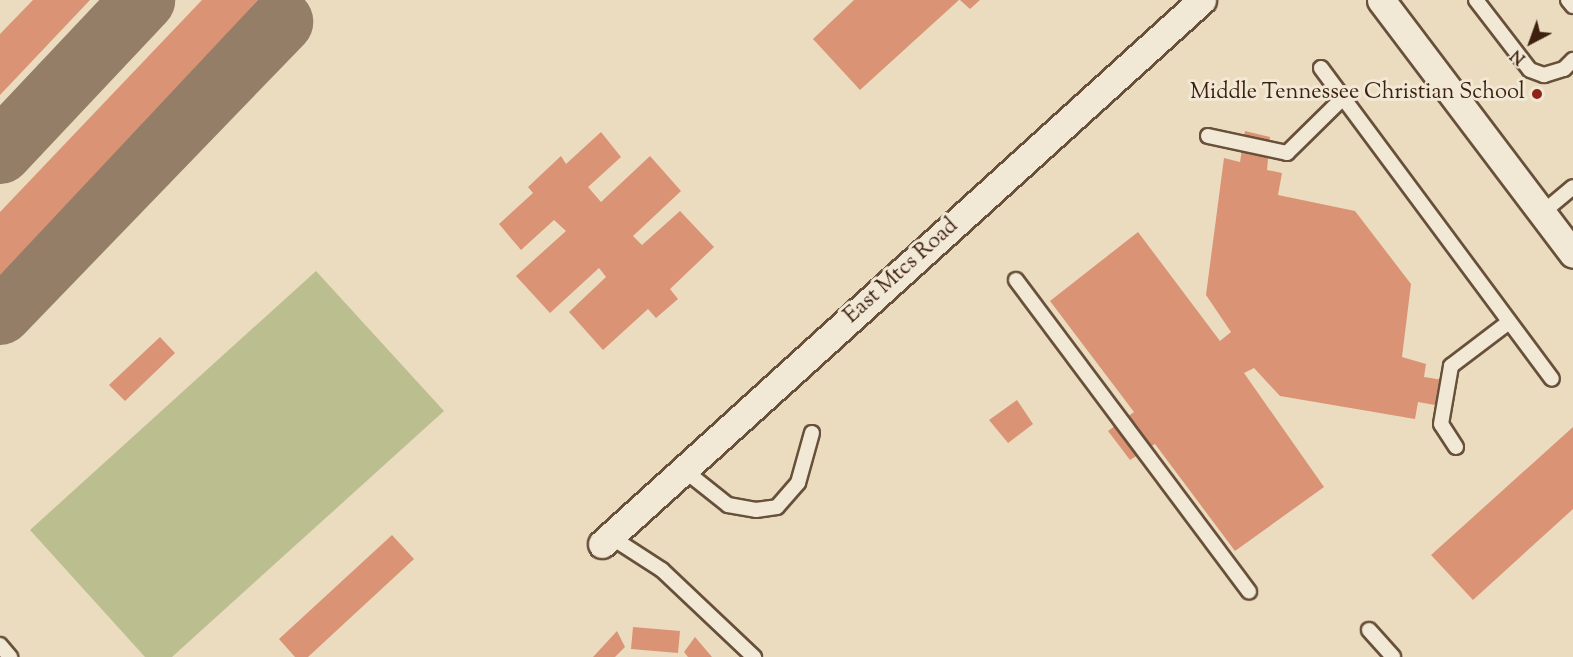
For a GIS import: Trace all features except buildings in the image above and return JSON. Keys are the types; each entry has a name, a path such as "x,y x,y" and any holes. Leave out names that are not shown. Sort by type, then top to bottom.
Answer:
{"street":[{"name":"East Mtcs Road","path":"606,540 1202,0"},
{"path":"1381,0 1573,254"}],"lane":[{"path":"1476,0 1530,70 1544,75 1564,69 1573,60"},
{"path":"1569,0 1573,6"},
{"path":"1320,68 1552,379"},
{"path":"1208,136 1287,153 1343,98"},
{"path":"1542,213 1573,188"},
{"path":"1016,280 1249,592"},
{"path":"1456,447 1441,424 1451,366 1509,322"},
{"path":"684,470 728,506 756,510 777,507 798,483 812,433"},
{"path":"606,540 662,570 754,657"},
{"path":"1369,630 1393,657"},
{"path":"0,645 10,657"}],"green space":[{"path":"316,271 444,411 172,657 145,657 30,530"}],"taxiway":[{"path":"0,152 143,0"},
{"path":"0,313 281,22"}],"place":[{"name":"Middle Tennessee Christian School","path":"1537,94"}]}
